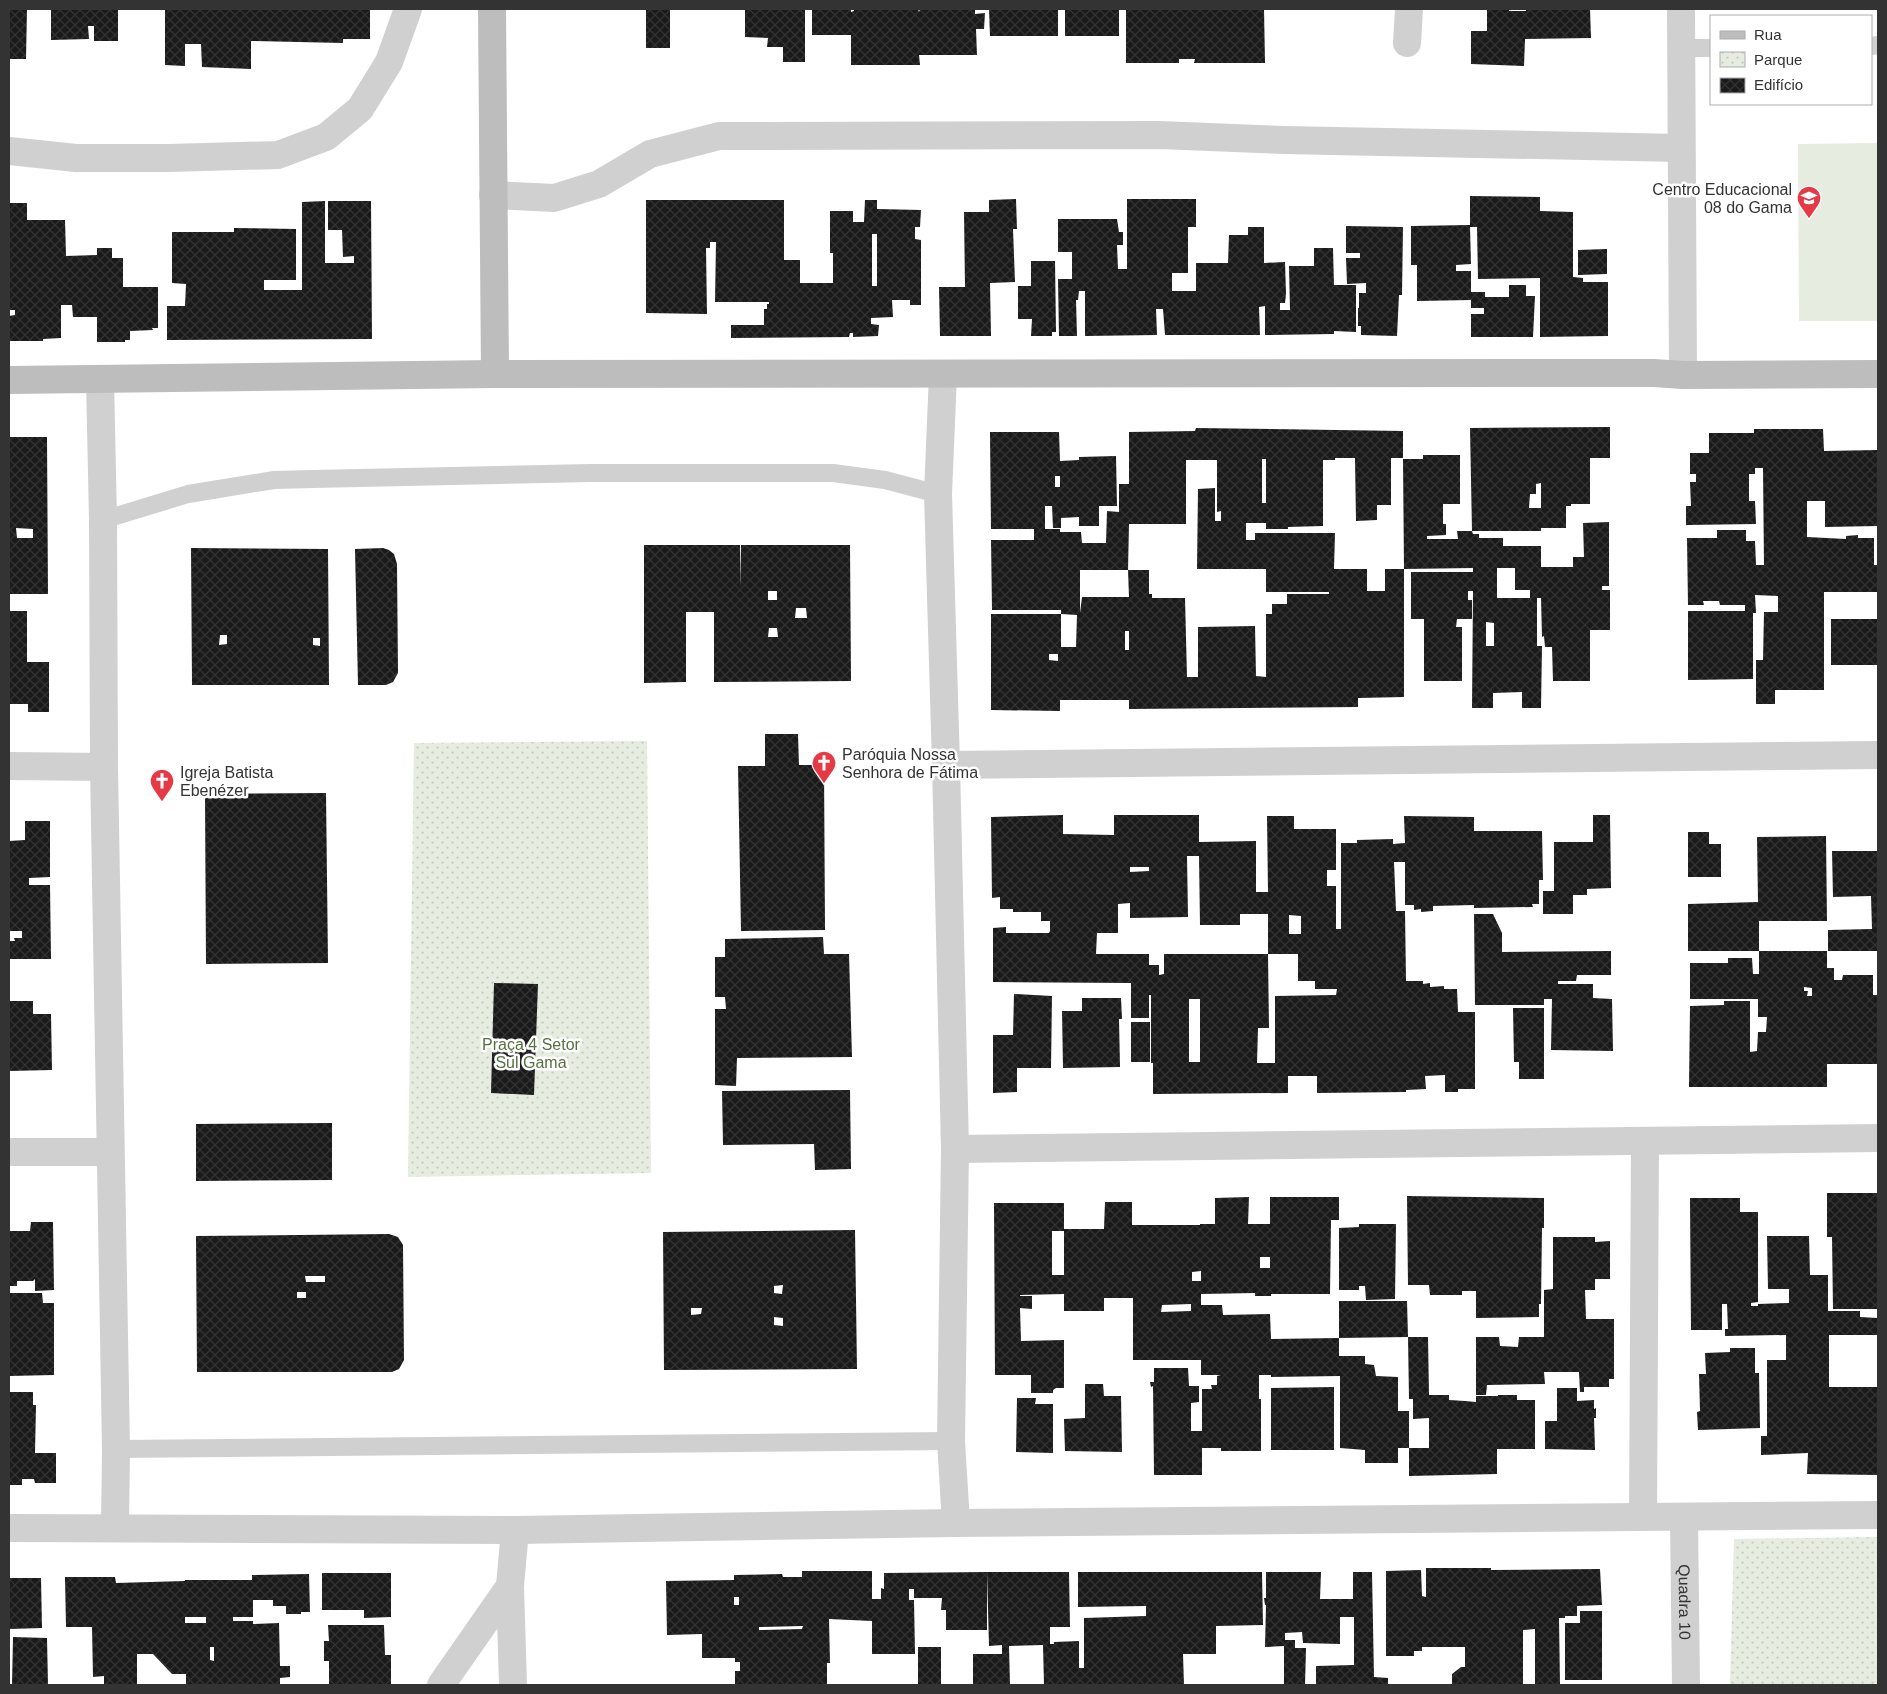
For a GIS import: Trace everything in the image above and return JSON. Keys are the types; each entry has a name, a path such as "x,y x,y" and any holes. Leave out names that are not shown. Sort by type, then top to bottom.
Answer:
{"street":[{"path":"9,151 76,158 278,155 326,137 360,109 389,62 408,9"},
{"path":"492,9 494,374"},
{"path":"1407,43 1409,9"},
{"path":"1681,9 1683,375"},
{"path":"493,195 554,198 599,184 650,154 718,136 1159,135 1284,140 1681,148"},
{"path":"9,380 494,374 1878,374"},
{"path":"943,374 938,494 954,1149 950,1441 956,1524"},
{"path":"100,379 103,520 104,767 116,1449 115,1527"},
{"path":"946,765 1878,755"},
{"path":"9,766 104,767"},
{"path":"954,1149 1878,1138"},
{"path":"1643,1516 1644,1141"},
{"path":"9,1152 110,1152"},
{"path":"9,1528 515,1530 1643,1516 1684,1518 1878,1515"},
{"name":"Quadra 10","path":"1684,1518 1686,1685"},
{"path":"513,1685 510,1586 515,1530"},
{"path":"441,1685 510,1586"}],"lane":[{"path":"1681,48 1710,48"},
{"path":"103,520 188,494 274,480 601,473 833,473 885,480 938,494"},
{"path":"116,1449 950,1441"}],"green space":[{"path":"1878,143 1878,321 1799,321 1798,144"},
{"name":"Praça 4 Setor Sul Gama","path":"647,741 651,1173 408,1177 414,743"},
{"path":"1878,1537 1878,1685 1730,1685 1734,1539"}],"building":[{"path":"9,9 27,9 26,59 9,59"},
{"path":"51,9 118,9 118,41 94,41 94,26 88,26 89,39 51,40"},
{"path":"165,9 370,9 370,39 343,39 343,43 251,41 251,69 202,67 201,44 185,44 185,66 165,65"},
{"path":"646,9 670,9 670,48 646,48"},
{"path":"745,9 805,9 805,62 783,62 783,47 767,47 768,38 745,37"},
{"path":"812,9 851,9 851,12 854,9 918,9 919,12 920,9 975,9 975,14 985,13 984,29 976,29 977,55 919,55 920,65 851,65 851,35 812,35"},
{"path":"989,9 1058,9 1058,36 990,36"},
{"path":"1065,9 1119,9 1119,36 1065,36"},
{"path":"1126,9 1264,9 1265,63 1194,63 1195,59 1179,59 1179,63 1126,63"},
{"path":"1487,9 1526,11 1526,9 1590,9 1591,38 1525,39 1524,66 1471,64 1471,31 1487,31"},
{"path":"1470,196 1540,197 1540,211 1573,212 1573,277 1583,278 1583,282 1608,282 1608,336 1540,337 1540,278 1478,279 1477,227 1470,227 1471,264 1456,265 1456,271 1471,271 1471,292 1485,292 1485,297 1509,297 1509,285 1526,285 1526,296 1535,296 1533,337 1471,337 1471,314 1484,314 1484,308 1471,308 1471,300 1417,301 1417,265 1411,265 1411,226 1470,225"},
{"path":"1016,199 1017,229 1013,229 1015,282 990,283 991,336 940,336 939,287 965,287 964,212 989,212 989,200"},
{"path":"1127,199 1196,199 1196,227 1188,227 1188,273 1172,273 1172,291 1196,291 1196,263 1228,263 1229,235 1248,235 1248,227 1264,227 1264,263 1285,262 1286,294 1285,303 1280,303 1280,310 1290,310 1289,266 1314,266 1314,248 1333,248 1334,285 1356,285 1356,332 1334,331 1334,334 1265,335 1265,306 1259,307 1260,335 1165,335 1163,309 1156,309 1157,335 1085,336 1085,291 1079,291 1078,300 1076,300 1077,336 1059,336 1058,279 1072,279 1072,252 1058,252 1058,219 1117,219 1119,232 1123,232 1123,245 1117,245 1118,269 1127,269"},
{"path":"646,200 784,200 784,260 800,260 800,283 833,283 833,253 830,253 830,211 853,211 853,222 864,222 865,200 877,200 877,209 921,210 920,227 915,227 915,239 921,240 921,305 910,305 910,300 892,300 893,317 871,318 871,324 879,325 878,336 853,337 853,333 850,333 849,337 731,338 731,325 764,325 764,309 767,309 769,302 715,302 716,242 710,242 710,248 706,248 707,314 646,313","holes":["872,234 877,234 877,286 872,286"]},
{"path":"325,201 325,263 354,263 354,256 343,257 342,230 328,230 328,201 371,201 372,339 167,340 167,306 185,306 186,284 172,283 172,232 234,232 234,228 296,229 296,280 264,280 264,290 302,290 302,202"},
{"path":"9,203 27,203 27,220 65,220 66,256 97,255 97,248 112,248 112,258 123,258 123,287 158,287 158,328 130,331 130,340 125,340 125,342 97,342 97,317 73,317 72,305 61,305 61,338 43,339 43,341 9,341 9,316 15,315 15,310 9,310"},
{"path":"1346,226 1403,227 1402,295 1399,295 1397,336 1361,335 1361,326 1358,326 1359,293 1366,293 1366,283 1347,284 1346,258 1360,258 1360,253 1346,253"},
{"path":"1607,249 1607,274 1578,275 1578,250"},
{"path":"1031,261 1055,261 1056,332 1052,332 1052,336 1031,336 1032,319 1018,319 1018,286 1031,286"},
{"path":"1610,427 1610,458 1590,458 1590,504 1571,504 1571,506 1566,506 1566,528 1541,528 1541,531 1472,531 1470,428","holes":["1541,483 1541,508 1529,508 1530,494 1536,494 1536,484"]},
{"path":"1196,428 1403,431 1403,458 1391,458 1391,505 1377,505 1377,520 1356,521 1355,458 1335,458 1335,460 1323,460 1323,526 1266,529 1266,523 1246,523 1246,540 1255,540 1255,533 1335,533 1334,569 1367,569 1367,591 1385,591 1385,569 1404,569 1404,697 1358,698 1358,707 1129,709 1129,700 1060,700 1060,711 991,710 991,614 1061,614 1061,610 992,610 991,540 1034,540 1034,529 991,529 990,432 1059,432 1060,461 1079,460 1079,457 1116,456 1117,506 1099,506 1099,526 1079,526 1079,517 1061,518 1061,528 1053,528 1052,506 1045,506 1045,529 1060,529 1060,532 1081,532 1082,543 1106,543 1107,511 1119,512 1119,484 1129,484 1129,432 1195,431","holes":["1262,459 1266,459 1266,503 1262,503","1186,460 1217,460 1217,512 1221,511 1221,521 1215,521 1215,488 1198,489 1197,569 1266,569 1266,592 1329,592 1329,594 1287,594 1287,604 1272,604 1272,614 1266,614 1266,677 1256,676 1255,626 1198,627 1198,677 1187,677 1185,598 1152,598 1152,594 1149,594 1149,570 1128,570 1129,524 1186,524","1055,476 1060,476 1060,487 1055,487","1080,570 1128,570 1129,597 1082,597 1080,613","1061,614 1077,615 1076,647 1061,647","1125,631 1129,631 1129,650 1125,650","1049,654 1058,654 1058,661 1049,660"]},
{"path":"1754,429 1823,429 1824,451 1878,450 1878,526 1825,527 1825,501 1807,501 1807,537 1846,539 1846,536 1858,535 1858,538 1874,538 1874,565 1878,565 1878,592 1824,592 1824,690 1775,690 1775,704 1756,704 1756,660 1763,660 1764,612 1778,612 1778,596 1755,595 1756,613 1753,613 1753,679 1688,680 1688,611 1745,611 1745,605 1720,605 1719,601 1703,601 1704,605 1688,605 1687,538 1717,538 1717,530 1746,530 1746,541 1755,541 1756,565 1764,565 1763,468 1755,468 1755,474 1749,474 1749,501 1755,501 1756,524 1686,525 1686,506 1691,506 1690,482 1696,482 1696,474 1690,474 1690,453 1709,453 1709,433 1754,433"},
{"path":"9,437 47,437 48,594 9,594","holes":["16,528 33,529 33,538 17,538"]},
{"path":"1423,455 1460,455 1460,504 1443,504 1443,524 1446,524 1446,535 1427,536 1427,539 1458,539 1457,531 1472,531 1473,534 1479,534 1479,538 1503,538 1503,546 1541,546 1541,567 1573,567 1573,557 1584,557 1583,523 1609,522 1609,586 1602,586 1602,590 1610,590 1610,630 1590,630 1590,681 1553,681 1552,647 1545,647 1544,636 1542,637 1541,598 1537,598 1537,646 1542,646 1541,708 1522,708 1522,692 1493,693 1493,708 1472,708 1473,591 1468,591 1468,600 1472,600 1472,619 1457,619 1456,627 1462,627 1462,681 1424,681 1424,619 1411,619 1411,572 1473,572 1473,568 1404,569 1403,459 1423,459","holes":["1497,568 1515,568 1515,590 1530,590 1530,598 1497,598","1486,622 1494,623 1494,646 1486,646"]},
{"path":"644,545 740,545 740,588 741,545 850,545 851,681 714,682 714,612 686,612 686,682 644,683","holes":["768,591 777,591 777,600 768,600","796,608 806,608 807,618 795,618","769,628 777,628 778,637 768,637"]},
{"path":"191,548 328,549 329,685 192,685","holes":["220,635 227,635 227,644 219,645","313,638 320,638 320,646 313,645"]},
{"path":"383,548 394,554 397,564 398,673 393,682 386,685 358,685 355,549"},
{"path":"9,611 27,611 27,662 49,662 49,712 28,712 28,704 9,704"},
{"path":"1831,619 1878,619 1878,665 1831,665"},
{"path":"765,734 798,734 799,765 824,765 825,930 741,931 738,766 765,766"},
{"path":"326,793 328,963 206,964 205,794"},
{"path":"1063,815 1063,834 1114,835 1114,815 1199,815 1199,842 1256,841 1256,892 1268,892 1267,816 1294,816 1294,829 1336,829 1336,870 1327,870 1327,886 1336,886 1336,929 1341,929 1341,843 1357,843 1357,840 1393,839 1393,844 1405,843 1404,816 1474,817 1474,831 1542,831 1543,880 1539,880 1539,904 1532,904 1533,907 1474,908 1474,905 1433,906 1433,911 1421,912 1421,909 1414,910 1414,905 1405,905 1405,862 1394,862 1396,911 1405,911 1406,981 1423,981 1423,984 1430,983 1430,987 1444,986 1444,989 1457,989 1458,1012 1475,1012 1475,1089 1458,1089 1458,1092 1445,1092 1445,1075 1425,1076 1426,1089 1406,1090 1406,1092 1317,1093 1317,1076 1288,1076 1288,1093 1153,1094 1151,995 1149,995 1149,1018 1131,1018 1131,983 993,982 993,928 1006,927 1006,933 1049,933 1050,921 1041,921 1041,912 1013,912 1013,909 1000,909 1000,897 992,898 991,817","holes":["1187,856 1199,856 1200,925 1240,925 1240,914 1268,914 1268,954 1164,954 1164,974 1159,975 1159,965 1149,965 1149,954 1096,954 1097,933 1118,933 1118,904 1130,903 1130,918 1188,917","1130,867 1149,867 1149,871 1130,872","1289,915 1301,916 1301,934 1289,934","1268,954 1298,954 1298,981 1315,981 1315,989 1337,989 1336,995 1275,996 1275,1063 1257,1063 1258,1028 1269,1028","1189,999 1200,999 1200,1062 1189,1062"]},
{"path":"1593,815 1610,815 1611,888 1587,889 1587,895 1573,895 1573,914 1543,914 1543,891 1554,891 1554,842 1593,842"},
{"path":"25,821 50,821 50,877 29,878 29,885 50,885 51,959 9,959 9,941 15,941 14,938 22,938 22,931 9,931 9,841 25,840"},
{"path":"1688,832 1709,832 1709,844 1721,844 1721,877 1688,877"},
{"path":"1826,836 1827,921 1759,921 1759,951 1688,951 1688,904 1758,902 1757,837"},
{"path":"1832,851 1878,851 1878,951 1828,951 1828,930 1872,929 1871,896 1833,897"},
{"path":"1474,914 1493,914 1502,933 1502,952 1611,951 1611,975 1577,975 1576,981 1558,981 1558,984 1593,984 1593,998 1612,999 1613,1051 1551,1050 1552,999 1544,999 1544,1005 1475,1005"},
{"path":"823,937 824,954 849,954 852,1057 737,1058 736,1086 715,1085 715,1009 726,1009 725,997 715,997 715,957 725,957 725,939"},
{"path":"1759,951 1827,951 1827,968 1834,968 1834,980 1842,980 1843,975 1873,975 1873,995 1878,995 1878,1064 1827,1064 1827,1087 1689,1087 1690,1006 1724,1005 1724,1001 1750,1001 1750,1052 1757,1051 1758,1032 1766,1032 1767,1017 1758,1017 1758,999 1690,999 1690,963 1728,963 1728,958 1752,958 1753,974 1759,974","holes":["1804,987 1812,988 1812,996 1807,996 1808,991 1804,991"]},
{"path":"494,983 538,984 534,1095 491,1093"},
{"path":"1014,994 1052,996 1051,1068 1017,1068 1017,1092 993,1093 993,1035 1013,1035"},
{"path":"1082,998 1121,998 1122,1019 1119,1019 1120,1067 1063,1068 1062,1011 1082,1011"},
{"path":"9,1001 33,1001 33,1014 51,1014 52,1070 9,1071"},
{"path":"1513,1008 1544,1008 1544,1079 1519,1079 1519,1062 1514,1062"},
{"path":"1131,1022 1150,1022 1150,1062 1131,1062"},
{"path":"850,1090 851,1169 815,1170 814,1144 723,1145 722,1091"},
{"path":"332,1123 332,1180 196,1181 196,1124"},
{"path":"1827,1193 1878,1193 1878,1309 1833,1309 1832,1237 1827,1237"},
{"path":"1407,1196 1544,1198 1539,1317 1476,1318 1476,1291 1462,1291 1462,1295 1430,1295 1429,1285 1408,1285"},
{"path":"1249,1197 1248,1224 1270,1224 1270,1197 1339,1197 1339,1220 1331,1220 1330,1294 1271,1294 1271,1296 1255,1296 1255,1293 1201,1294 1201,1305 1222,1305 1223,1315 1270,1314 1271,1339 1339,1338 1339,1356 1365,1356 1365,1364 1374,1365 1376,1376 1398,1377 1398,1411 1409,1411 1409,1448 1398,1448 1398,1463 1365,1463 1365,1450 1340,1448 1340,1376 1271,1377 1271,1375 1259,1375 1261,1451 1221,1451 1221,1448 1202,1448 1202,1475 1154,1475 1153,1386 1151,1387 1150,1382 1154,1382 1154,1368 1188,1368 1189,1386 1199,1386 1199,1402 1191,1403 1191,1431 1202,1431 1202,1389 1212,1389 1211,1385 1217,1385 1217,1376 1221,1375 1201,1375 1201,1360 1133,1360 1133,1298 1104,1298 1104,1311 1064,1311 1064,1294 1020,1295 1032,1296 1032,1309 1020,1308 1021,1341 1064,1340 1064,1388 1056,1388 1053,1390 1053,1393 1031,1393 1031,1375 995,1375 994,1203 1064,1203 1064,1229 1104,1229 1105,1202 1132,1202 1132,1225 1200,1225 1215,1224 1215,1198","holes":["1052,1231 1064,1231 1064,1275 1052,1275","1260,1257 1270,1257 1270,1268 1260,1268","1201,1271 1201,1281 1192,1281 1192,1272","1191,1304 1191,1311 1161,1312 1162,1305"]},
{"path":"1690,1198 1740,1198 1740,1212 1758,1212 1758,1302 1751,1303 1751,1306 1789,1303 1789,1289 1768,1289 1767,1236 1809,1236 1810,1275 1828,1275 1828,1311 1860,1311 1860,1317 1878,1318 1878,1335 1829,1335 1829,1387 1878,1387 1878,1475 1807,1474 1808,1453 1761,1455 1761,1436 1767,1436 1767,1360 1786,1360 1786,1335 1725,1336 1725,1329 1728,1329 1727,1304 1722,1304 1722,1330 1691,1330"},
{"path":"31,1222 53,1222 54,1290 35,1291 35,1279 33,1281 17,1281 17,1286 9,1286 9,1231 30,1231"},
{"path":"1359,1224 1396,1224 1395,1299 1366,1300 1365,1286 1359,1286 1359,1290 1339,1290 1339,1228 1359,1227"},
{"path":"855,1230 857,1369 664,1370 663,1232","holes":["783,1285 782,1294 774,1293 774,1286","691,1308 702,1308 701,1314 691,1315","774,1317 783,1318 783,1326 774,1325"]},
{"path":"389,1234 398,1237 403,1245 404,1360 399,1369 392,1372 197,1372 196,1236","holes":["305,1276 325,1276 325,1282 306,1282","297,1292 306,1292 306,1298 297,1298"]},
{"path":"1553,1237 1595,1237 1595,1242 1610,1241 1610,1279 1595,1279 1595,1290 1585,1290 1586,1319 1614,1319 1614,1379 1609,1379 1609,1387 1584,1387 1584,1392 1580,1392 1579,1372 1544,1372 1545,1384 1487,1385 1486,1395 1476,1395 1476,1337 1499,1337 1500,1346 1518,1347 1519,1337 1544,1337 1544,1290 1553,1289"},
{"path":"9,1293 42,1293 43,1303 54,1303 54,1375 9,1376"},
{"path":"1339,1301 1407,1301 1408,1337 1339,1338"},
{"path":"1408,1337 1428,1337 1429,1395 1449,1395 1449,1400 1476,1402 1476,1396 1498,1395 1517,1395 1517,1400 1535,1400 1535,1449 1497,1449 1497,1474 1409,1476 1409,1448 1429,1448 1429,1418 1413,1419 1413,1399 1409,1399"},
{"path":"1730,1348 1755,1348 1755,1373 1759,1373 1760,1428 1698,1430 1697,1412 1700,1411 1699,1374 1706,1374 1705,1353 1730,1352"},
{"path":"1085,1384 1103,1384 1104,1396 1121,1396 1122,1452 1065,1451 1064,1419 1085,1418"},
{"path":"1334,1387 1334,1450 1271,1450 1271,1388"},
{"path":"1557,1388 1577,1388 1577,1401 1594,1400 1594,1409 1596,1408 1596,1418 1594,1418 1595,1450 1545,1449 1545,1421 1557,1421"},
{"path":"9,1392 33,1392 33,1405 36,1405 35,1453 56,1453 56,1483 35,1483 34,1479 22,1479 22,1485 9,1485"},
{"path":"1017,1398 1036,1398 1035,1404 1053,1404 1053,1453 1016,1452"},
{"path":"1426,1568 1491,1568 1491,1570 1600,1569 1602,1605 1577,1606 1577,1616 1559,1618 1560,1685 1535,1685 1535,1629 1523,1630 1523,1685 1452,1685 1452,1674 1461,1667 1465,1667 1465,1647 1422,1647 1422,1651 1414,1651 1414,1656 1386,1656 1386,1571 1421,1570 1422,1596 1426,1597"},
{"path":"802,1571 872,1571 872,1599 881,1599 881,1588 884,1589 884,1573 987,1572 987,1630 946,1630 946,1610 941,1610 942,1598 914,1598 914,1589 909,1589 909,1600 914,1600 915,1654 872,1654 872,1621 829,1619 830,1663 827,1663 827,1685 735,1685 735,1671 740,1671 740,1662 735,1662 735,1658 702,1658 702,1634 667,1635 666,1581 734,1580 734,1575 782,1574 783,1577 802,1577","holes":["734,1597 739,1597 739,1605 734,1605","803,1626 802,1629 759,1630 759,1627"]},
{"path":"987,1572 1069,1572 1070,1627 1050,1627 1050,1644 1054,1644 1054,1642 1079,1641 1079,1668 1084,1668 1084,1618 1146,1616 1146,1606 1078,1607 1078,1572 1262,1572 1263,1625 1216,1626 1216,1654 1183,1654 1184,1685 1044,1685 1043,1645 1009,1646 1010,1685 973,1685 973,1654 1002,1654 1002,1645 989,1646"},
{"path":"1266,1572 1321,1572 1320,1599 1353,1599 1353,1572 1372,1572 1374,1677 1388,1678 1388,1685 1316,1685 1316,1666 1354,1665 1354,1617 1340,1617 1340,1644 1303,1643 1302,1632 1285,1633 1285,1640 1295,1640 1295,1648 1306,1648 1305,1685 1284,1685 1284,1646 1265,1647 1266,1605 1264,1598 1266,1598"},
{"path":"322,1573 391,1573 391,1617 364,1618 364,1610 322,1610"},
{"path":"309,1574 310,1612 286,1614 286,1606 273,1606 273,1600 253,1600 253,1617 233,1617 233,1621 253,1621 253,1624 279,1623 280,1666 290,1666 290,1677 280,1678 280,1685 186,1685 186,1674 172,1674 153,1654 137,1654 137,1685 104,1685 104,1676 93,1677 92,1627 66,1627 65,1577 115,1577 116,1583 252,1580 252,1575","holes":["185,1617 206,1617 206,1623 185,1623","210,1647 214,1647 214,1661 210,1660"]},
{"path":"9,1578 41,1578 42,1628 9,1629"},
{"path":"1580,1611 1602,1611 1602,1680 1565,1680 1565,1623 1580,1623"},
{"path":"328,1625 384,1625 385,1655 391,1655 391,1684 329,1684 329,1661 324,1661 324,1641 329,1641"},
{"path":"13,1637 47,1638 48,1685 12,1685"},
{"path":"918,1647 941,1647 941,1685 918,1685"}],"place":[{"name":"Centro Educacional 08 do Gama","path":"1809,219"},
{"name":"Paróquia Nossa Senhora de Fátima","path":"824,784"},
{"name":"Igreja Batista Ebenézer","path":"162,802"}]}
